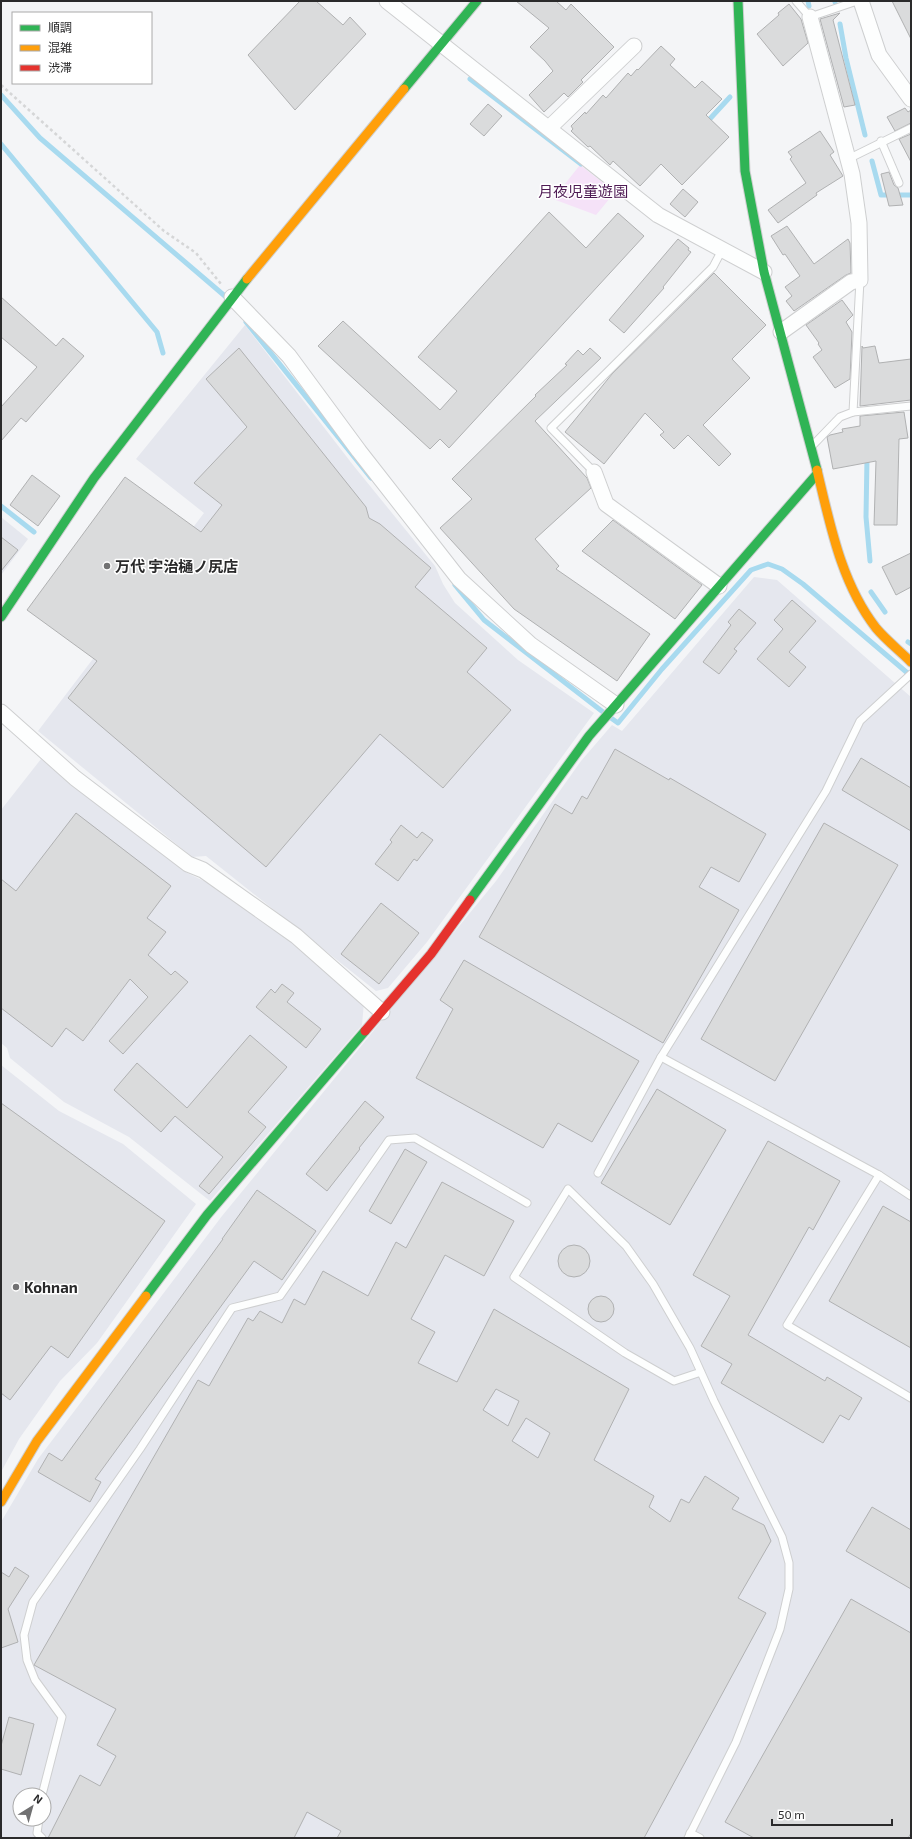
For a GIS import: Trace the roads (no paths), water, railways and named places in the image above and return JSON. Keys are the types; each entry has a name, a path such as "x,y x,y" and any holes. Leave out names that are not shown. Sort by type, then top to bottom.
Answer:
{"street":[{"path":"387,1 658,215 764,272"},
{"path":"1,617 94,478 232,296 477,1"},
{"path":"738,1 745,171 764,272 782,332 836,546 853,592 876,628 911,662"},
{"path":"861,1 879,55 911,99"},
{"path":"782,332 851,282 860,280 859,223 852,174 810,17"},
{"path":"549,128 634,46"},
{"path":"232,296 290,356 359,451 458,579 531,644 616,705"},
{"path":"594,472 606,504 719,586"},
{"path":"1,1502 40,1438 207,1215 432,954 589,736 817,474"},
{"path":"1,712 75,778 188,864 203,870 296,936 382,1012"}],"lane":[{"path":"796,1 810,17 857,1"},
{"path":"848,159 881,141 911,128"},
{"path":"881,141 899,183"},
{"path":"594,472 551,428 713,267 722,250"},
{"path":"853,412 860,280"},
{"path":"811,446 840,417 853,412 911,406"},
{"path":"598,1173 661,1057 826,790 860,721 911,674"},
{"path":"661,1057 879,1175 911,1196"},
{"path":"44,1787 62,1717 35,1680 27,1660 24,1634 33,1602 140,1449 232,1308 280,1296 389,1140 415,1138 527,1203"},
{"path":"879,1175 787,1325 911,1398"},
{"path":"700,1838 689,1835 736,1742 780,1629 789,1589 789,1562 782,1537 690,1348 653,1284 626,1246 568,1189 514,1277 624,1354 674,1381 701,1372"},
{"path":"38,1827 37,1833 42,1838"}],"waterway":[{"path":"808,1 809,6"},
{"path":"840,24 846,58 865,135"},
{"path":"470,79 581,164"},
{"path":"1,95 40,138 226,297"},
{"path":"707,122 730,97"},
{"path":"1,144 157,332 163,353"},
{"path":"872,161 881,195 911,195"},
{"path":"246,322 371,478"},
{"path":"867,458 866,517 870,561"},
{"path":"1,506 34,532"},
{"path":"611,718 618,723 662,669 751,570 768,564 782,569 803,584 911,676"},
{"path":"455,585 484,620 603,712"},
{"path":"871,592 885,612"}],"place":[{"name":"万代 宇治樋ノ尻店","path":"107,566"},
{"name":"Kohnan","path":"16,1287"}],"park label":[{"name":"月夜児童遊園","path":"583,191"}]}
